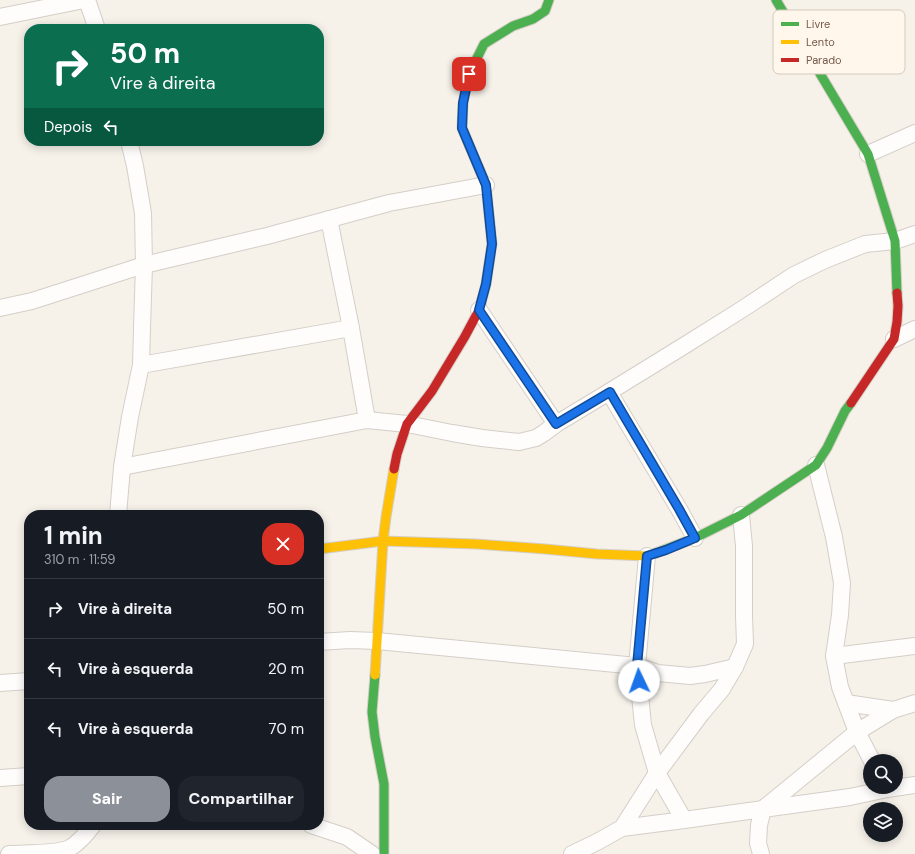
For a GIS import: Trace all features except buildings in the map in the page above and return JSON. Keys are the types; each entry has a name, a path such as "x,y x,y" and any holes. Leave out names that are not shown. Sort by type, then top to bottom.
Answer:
{"street":[{"path":"0,17 84,0"},
{"path":"87,0 95,24"},
{"path":"384,854 384,784 372,712 383,541 396,454 407,424 432,390 464,338 479,310 486,284 492,244 486,185 462,128 463,103 469,74 484,44 513,26 533,19 545,11 549,0"},
{"path":"776,0 782,10"},
{"path":"324,548 383,541 476,544 597,554 647,556 695,538 741,515 816,465 827,448 845,411 894,339 898,306 895,241 868,154 820,74"},
{"path":"868,154 915,133"},
{"path":"118,510 122,467 130,417 141,365 144,265 143,213 130,146"},
{"path":"0,308 32,301 144,265 267,236 389,203 486,185"},
{"path":"329,219 351,328 367,420"},
{"path":"122,467 367,420 407,424 482,438 519,442 536,438 556,424 741,310 794,275 825,260 865,244 895,241 915,234"},
{"path":"479,310 556,424"},
{"path":"141,365 351,328"},
{"path":"894,339 915,329"},
{"path":"610,392 695,538"},
{"path":"816,465 834,537 842,583 840,616 834,656 840,687 857,732 868,754"},
{"path":"572,854 599,848 622,828 657,773 701,714 722,689 736,667 745,644 744,546 741,515"},
{"path":"647,556 637,666 643,725 657,773 684,820"},
{"path":"324,642 350,640 377,641 637,666 658,673 690,676 736,667"},
{"path":"834,656 915,646"},
{"path":"0,683 24,681"},
{"path":"846,703 893,710"},
{"path":"760,854 758,843 763,808 857,732 893,710 915,703"},
{"path":"0,778 24,776"},
{"path":"903,786 915,785"},
{"path":"622,828 850,797 863,794"},
{"path":"324,829 347,837 372,854"},
{"path":"9,854 40,854 60,852 70,848 89,830"}],"traffic: fast":[{"path":"481,303 486,284 492,244 486,185 462,128 463,103 469,74 484,44 513,26 533,19 545,11 549,0"},
{"path":"776,0 782,10"},
{"path":"820,74 868,154 895,241 897,293"},
{"path":"656,553 695,538 741,515 816,465 827,448 845,411 851,403"},
{"path":"375,675 372,712 384,784 384,854"}],"traffic: slow":[{"path":"375,675 383,541 394,469"},
{"path":"324,548 383,541 476,544 597,554 647,556 656,553"}],"traffic: jam":[{"path":"851,403 894,339 897,322 897,293"},
{"path":"394,469 397,454 407,424 432,391 464,338 479,310 481,303"}],"route":[{"path":"469,74 463,103 462,128 486,185 492,244 486,284 479,310 556,424 610,392 695,538 647,556 637,666 639,681"}]}
